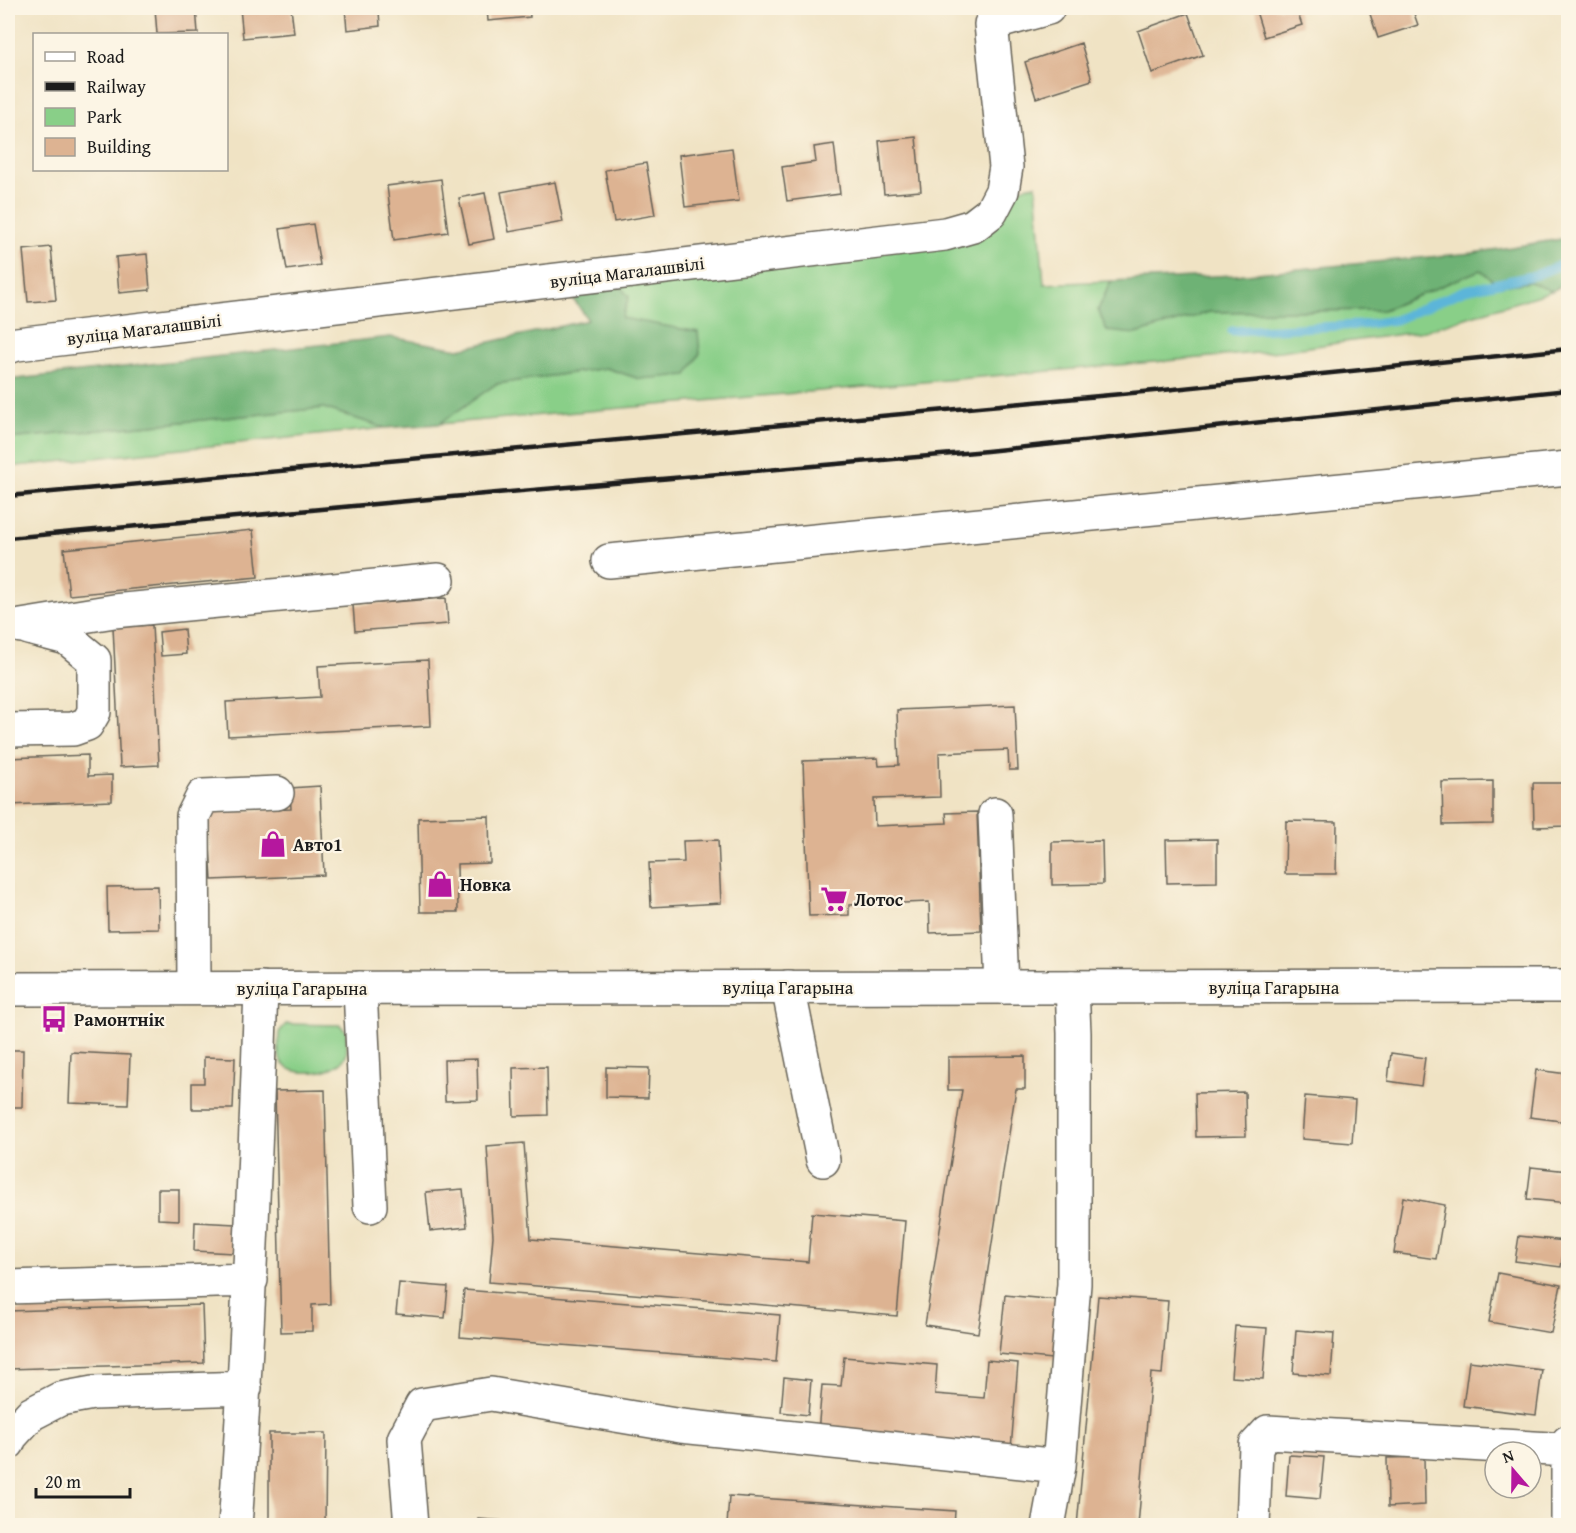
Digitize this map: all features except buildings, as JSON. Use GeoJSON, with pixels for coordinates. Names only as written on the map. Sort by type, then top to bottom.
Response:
{"type":"FeatureCollection","features":[{"type":"Feature","properties":{"kind":"main road","name":"вуліца Магалашвілі"},"geometry":{"type":"LineString","coordinates":[[8,347],[17,344],[945,234],[973,226],[991,212],[1002,191],[1006,167],[984,16],[1048,8]]}},
{"type":"Feature","properties":{"kind":"main road"},"geometry":{"type":"LineString","coordinates":[[609,561],[1569,468]]}},
{"type":"Feature","properties":{"kind":"main road"},"geometry":{"type":"LineString","coordinates":[[14,628],[114,611],[438,580]]}},
{"type":"Feature","properties":{"kind":"main road"},"geometry":{"type":"LineString","coordinates":[[8,730],[73,729],[87,724],[94,712],[94,660],[67,638],[14,628]]}},
{"type":"Feature","properties":{"kind":"main road"},"geometry":{"type":"LineString","coordinates":[[194,988],[192,816],[202,796],[277,792]]}},
{"type":"Feature","properties":{"kind":"main road"},"geometry":{"type":"LineString","coordinates":[[995,814],[1002,987]]}},
{"type":"Feature","properties":{"kind":"main road","name":"вуліца Гагарына"},"geometry":{"type":"LineString","coordinates":[[8,989],[1569,986]]}},
{"type":"Feature","properties":{"kind":"main road"},"geometry":{"type":"LineString","coordinates":[[788,987],[823,1160]]}},
{"type":"Feature","properties":{"kind":"main road"},"geometry":{"type":"LineString","coordinates":[[1048,1526],[1059,1466],[1074,1284],[1072,987]]}},
{"type":"Feature","properties":{"kind":"main road"},"geometry":{"type":"LineString","coordinates":[[235,1526],[245,1388],[261,988]]}},
{"type":"Feature","properties":{"kind":"main road"},"geometry":{"type":"LineString","coordinates":[[360,988],[370,1206]]}},
{"type":"Feature","properties":{"kind":"main road"},"geometry":{"type":"LineString","coordinates":[[8,1287],[250,1280]]}},
{"type":"Feature","properties":{"kind":"main road"},"geometry":{"type":"LineString","coordinates":[[8,1443],[9,1437],[31,1414],[60,1399],[93,1393],[245,1388]]}},
{"type":"Feature","properties":{"kind":"main road"},"geometry":{"type":"LineString","coordinates":[[411,1526],[405,1438],[422,1405],[491,1394],[681,1426],[1059,1466]]}},
{"type":"Feature","properties":{"kind":"main road"},"geometry":{"type":"LineString","coordinates":[[1253,1526],[1256,1445],[1268,1432],[1568,1446],[1568,1526]]}},
{"type":"Feature","properties":{"kind":"green space"},"geometry":{"type":"Polygon","coordinates":[[[1036,185],[1044,284],[1111,281],[1098,310],[1136,334],[1209,312],[1383,310],[1480,270],[1500,286],[1530,282],[1552,291],[1424,331],[1280,351],[439,424],[496,384],[606,368],[640,379],[621,318],[616,281],[885,249],[1015,189],[1036,185]]]}},
{"type":"Feature","properties":{"kind":"green space"},"geometry":{"type":"Polygon","coordinates":[[[1568,238],[1568,283],[1552,291],[1530,282],[1500,286],[1480,270],[1383,310],[1209,312],[1136,334],[1107,331],[1098,310],[1111,281],[1235,275],[1473,253],[1568,238]]]}},
{"type":"Feature","properties":{"kind":"green space"},"geometry":{"type":"Polygon","coordinates":[[[616,281],[629,297],[622,318],[698,332],[700,353],[687,375],[640,379],[606,368],[496,384],[439,424],[385,428],[324,408],[8,439],[8,380],[390,337],[459,349],[588,320],[574,300],[582,283],[616,281]]]}},
{"type":"Feature","properties":{"kind":"green space"},"geometry":{"type":"Polygon","coordinates":[[[324,408],[385,428],[8,467],[8,439],[324,408]]]}},
{"type":"Feature","properties":{"kind":"green space"},"geometry":{"type":"Polygon","coordinates":[[[286,1024],[340,1025],[346,1031],[346,1055],[342,1061],[326,1070],[306,1072],[289,1068],[281,1061],[278,1049],[279,1032],[286,1024]]]}},
{"type":"Feature","properties":{"kind":"waterway"},"geometry":{"type":"LineString","coordinates":[[1232,331],[1361,325],[1395,320],[1465,290],[1536,275],[1568,262]]}},
{"type":"Feature","properties":{"kind":"railway"},"geometry":{"type":"LineString","coordinates":[[8,496],[1154,391],[1568,349]]}},
{"type":"Feature","properties":{"kind":"railway"},"geometry":{"type":"LineString","coordinates":[[8,538],[987,451],[1568,390]]}},
{"type":"Feature","properties":{"kind":"place","name":"Авто1"},"geometry":{"type":"Point","coordinates":[273,844]}},
{"type":"Feature","properties":{"kind":"place","name":"Новка"},"geometry":{"type":"Point","coordinates":[440,884]}},
{"type":"Feature","properties":{"kind":"place","name":"Лотос"},"geometry":{"type":"Point","coordinates":[834,899]}},
{"type":"Feature","properties":{"kind":"place","name":"Рамонтнік"},"geometry":{"type":"Point","coordinates":[54,1019]}}]}
